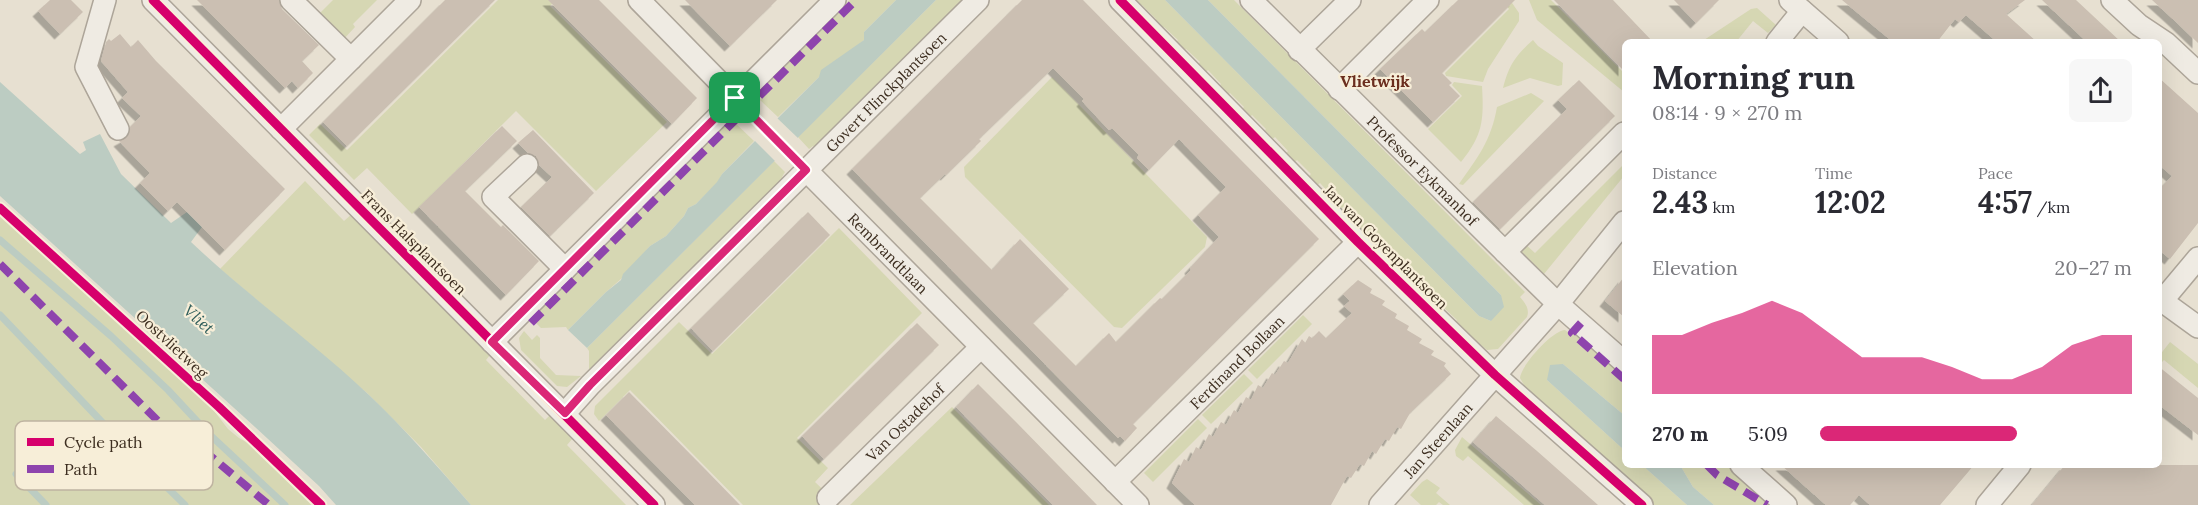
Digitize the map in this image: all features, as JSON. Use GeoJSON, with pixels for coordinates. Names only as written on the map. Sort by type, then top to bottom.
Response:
{"type":"FeatureCollection","features":[{"type":"Feature","properties":{"kind":"street"},"geometry":{"type":"LineString","coordinates":[[105,0],[86,67],[118,129]]}},
{"type":"Feature","properties":{"kind":"street","name":"Frans Halsplantsoen"},"geometry":{"type":"LineString","coordinates":[[153,0],[654,505]]}},
{"type":"Feature","properties":{"kind":"street"},"geometry":{"type":"LineString","coordinates":[[291,0],[351,59]]}},
{"type":"Feature","properties":{"kind":"street"},"geometry":{"type":"LineString","coordinates":[[281,129],[410,0]]}},
{"type":"Feature","properties":{"kind":"street"},"geometry":{"type":"LineString","coordinates":[[492,342],[835,0]]}},
{"type":"Feature","properties":{"kind":"street","name":"Govert Flinckplantsoen"},"geometry":{"type":"LineString","coordinates":[[565,413],[590,385],[978,0]]}},
{"type":"Feature","properties":{"kind":"street","name":"Jan van Goyenplantsoen"},"geometry":{"type":"LineString","coordinates":[[1120,0],[1358,242],[1495,375],[1642,505]]}},
{"type":"Feature","properties":{"kind":"street","name":"Professor Eykmanhof"},"geometry":{"type":"LineString","coordinates":[[1251,0],[1504,252],[1558,304],[1622,360]]}},
{"type":"Feature","properties":{"kind":"street"},"geometry":{"type":"LineString","coordinates":[[1299,50],[1350,0]]}},
{"type":"Feature","properties":{"kind":"street"},"geometry":{"type":"LineString","coordinates":[[1340,89],[1428,0]]}},
{"type":"Feature","properties":{"kind":"street"},"geometry":{"type":"LineString","coordinates":[[2112,0],[2139,25],[2160,39]]}},
{"type":"Feature","properties":{"kind":"street"},"geometry":{"type":"LineString","coordinates":[[649,4],[735,98]]}},
{"type":"Feature","properties":{"kind":"street"},"geometry":{"type":"LineString","coordinates":[[1779,39],[1796,6],[1834,39]]}},
{"type":"Feature","properties":{"kind":"street"},"geometry":{"type":"LineString","coordinates":[[2162,40],[2198,73]]}},
{"type":"Feature","properties":{"kind":"street"},"geometry":{"type":"LineString","coordinates":[[1504,252],[1622,135]]}},
{"type":"Feature","properties":{"kind":"street"},"geometry":{"type":"LineString","coordinates":[[527,165],[493,197],[565,268]]}},
{"type":"Feature","properties":{"kind":"street","name":"Rembrandtlaan"},"geometry":{"type":"LineString","coordinates":[[806,170],[1138,505]]}},
{"type":"Feature","properties":{"kind":"street","name":"Jan Steenlaan"},"geometry":{"type":"LineString","coordinates":[[1380,505],[1558,304],[1622,224]]}},
{"type":"Feature","properties":{"kind":"street","name":"Ferdinand Bollaan"},"geometry":{"type":"LineString","coordinates":[[1115,482],[1358,242]]}},
{"type":"Feature","properties":{"kind":"street"},"geometry":{"type":"LineString","coordinates":[[2162,298],[2198,258]]}},
{"type":"Feature","properties":{"kind":"street"},"geometry":{"type":"LineString","coordinates":[[2162,301],[2198,327]]}},
{"type":"Feature","properties":{"kind":"street","name":"Van Ostadehof"},"geometry":{"type":"LineString","coordinates":[[828,498],[981,347]]}},
{"type":"Feature","properties":{"kind":"street"},"geometry":{"type":"LineString","coordinates":[[1744,468],[1786,505]]}},
{"type":"Feature","properties":{"kind":"street"},"geometry":{"type":"LineString","coordinates":[[1987,505],[2018,468]]}},
{"type":"Feature","properties":{"kind":"green space"},"geometry":{"type":"Polygon","coordinates":[[[333,0],[377,0],[353,24],[355,27],[341,42],[316,17],[333,0]]]}},
{"type":"Feature","properties":{"kind":"green space"},"geometry":{"type":"Polygon","coordinates":[[[498,0],[556,0],[550,6],[667,122],[596,191],[516,111],[412,214],[367,168],[354,180],[309,135],[320,124],[347,150],[498,0]]]}},
{"type":"Feature","properties":{"kind":"green space"},"geometry":{"type":"Polygon","coordinates":[[[850,0],[896,0],[864,32],[864,40],[819,77],[778,117],[760,100],[764,95],[759,90],[850,0]]]}},
{"type":"Feature","properties":{"kind":"green space"},"geometry":{"type":"Polygon","coordinates":[[[936,0],[971,0],[819,151],[813,146],[809,149],[798,137],[936,0]]]}},
{"type":"Feature","properties":{"kind":"green space"},"geometry":{"type":"Polygon","coordinates":[[[1131,0],[1165,0],[1479,316],[1491,321],[1501,295],[1208,0],[1234,0],[1525,292],[1520,297],[1527,309],[1527,317],[1498,349],[1487,350],[1481,345],[1476,350],[1452,325],[1457,320],[1443,307],[1438,311],[1427,300],[1432,295],[1418,282],[1413,286],[1402,275],[1407,270],[1393,256],[1388,261],[1376,250],[1381,244],[1367,231],[1362,236],[1353,225],[1357,220],[1343,207],[1338,211],[1329,202],[1333,197],[1320,183],[1314,188],[1306,179],[1311,174],[1297,160],[1292,165],[1284,156],[1288,151],[1275,137],[1269,142],[1262,134],[1266,129],[1252,115],[1247,120],[1239,112],[1244,107],[1230,93],[1225,98],[1217,89],[1221,84],[1208,70],[1203,75],[1195,67],[1200,62],[1186,49],[1181,53],[1173,45],[1178,40],[1164,27],[1159,31],[1152,24],[1156,19],[1142,5],[1137,9],[1131,0]]]}},
{"type":"Feature","properties":{"kind":"green space"},"geometry":{"type":"Polygon","coordinates":[[[1501,0],[1510,0],[1519,13],[1519,21],[1488,69],[1483,82],[1446,76],[1445,73],[1509,9],[1501,0]]]}},
{"type":"Feature","properties":{"kind":"green space"},"geometry":{"type":"Polygon","coordinates":[[[1529,0],[1551,0],[1622,71],[1622,90],[1537,20],[1529,0]]]}},
{"type":"Feature","properties":{"kind":"green space"},"geometry":{"type":"Polygon","coordinates":[[[1757,8],[1776,25],[1768,33],[1753,21],[1738,39],[1706,39],[1751,9],[1757,8]]]}},
{"type":"Feature","properties":{"kind":"green space"},"geometry":{"type":"Polygon","coordinates":[[[1533,40],[1563,63],[1562,85],[1558,86],[1530,78],[1503,88],[1514,61],[1533,40]]]}},
{"type":"Feature","properties":{"kind":"green space"},"geometry":{"type":"Polygon","coordinates":[[[1052,77],[1207,237],[1205,247],[1122,328],[1114,327],[965,177],[964,167],[1052,77]]]}},
{"type":"Feature","properties":{"kind":"green space"},"geometry":{"type":"Polygon","coordinates":[[[1454,82],[1482,86],[1483,108],[1478,135],[1461,162],[1428,129],[1462,96],[1452,85],[1454,82]]]}},
{"type":"Feature","properties":{"kind":"green space"},"geometry":{"type":"Polygon","coordinates":[[[1531,93],[1544,101],[1463,185],[1459,184],[1478,157],[1487,139],[1497,107],[1531,93]]]}},
{"type":"Feature","properties":{"kind":"green space"},"geometry":{"type":"Polygon","coordinates":[[[731,119],[754,141],[722,174],[718,182],[696,204],[688,208],[666,236],[650,246],[621,279],[568,330],[566,327],[541,328],[530,317],[731,119]]]}},
{"type":"Feature","properties":{"kind":"green space"},"geometry":{"type":"Polygon","coordinates":[[[774,161],[785,172],[782,177],[787,182],[589,376],[587,348],[774,161]]]}},
{"type":"Feature","properties":{"kind":"green space"},"geometry":{"type":"Polygon","coordinates":[[[1622,166],[1622,178],[1544,274],[1519,249],[1523,242],[1535,253],[1622,166]]]}},
{"type":"Feature","properties":{"kind":"green space"},"geometry":{"type":"Polygon","coordinates":[[[305,181],[344,221],[353,213],[490,355],[486,360],[545,420],[550,415],[573,438],[567,445],[626,505],[471,505],[421,447],[367,393],[220,269],[305,181]]]}},
{"type":"Feature","properties":{"kind":"green space"},"geometry":{"type":"Polygon","coordinates":[[[0,215],[208,403],[228,429],[257,448],[314,505],[0,505],[0,215]]]}},
{"type":"Feature","properties":{"kind":"green space"},"geometry":{"type":"Polygon","coordinates":[[[839,228],[922,313],[797,438],[828,468],[815,482],[839,505],[743,505],[630,390],[599,421],[594,414],[595,406],[679,322],[712,354],[839,228]]]}},
{"type":"Feature","properties":{"kind":"green space"},"geometry":{"type":"Polygon","coordinates":[[[1303,315],[1312,324],[1257,379],[1248,370],[1303,315]]]}},
{"type":"Feature","properties":{"kind":"green space"},"geometry":{"type":"Polygon","coordinates":[[[1574,328],[1622,370],[1622,413],[1563,364],[1547,380],[1622,448],[1622,468],[1645,468],[1687,505],[1652,505],[1520,389],[1524,385],[1520,378],[1522,372],[1538,349],[1560,332],[1565,330],[1569,333],[1574,328]]]}},
{"type":"Feature","properties":{"kind":"green space"},"geometry":{"type":"Polygon","coordinates":[[[524,331],[532,340],[537,335],[540,338],[540,358],[556,375],[581,376],[567,387],[557,386],[521,350],[519,338],[524,331]]]}},
{"type":"Feature","properties":{"kind":"green space"},"geometry":{"type":"Polygon","coordinates":[[[2170,342],[2198,364],[2198,388],[2164,360],[2162,362],[2162,352],[2170,342]]]}},
{"type":"Feature","properties":{"kind":"green space"},"geometry":{"type":"Polygon","coordinates":[[[1244,374],[1253,383],[1211,424],[1202,415],[1244,374]]]}},
{"type":"Feature","properties":{"kind":"green space"},"geometry":{"type":"Polygon","coordinates":[[[952,407],[1049,505],[850,505],[952,407]]]}},
{"type":"Feature","properties":{"kind":"green space"},"geometry":{"type":"Polygon","coordinates":[[[1198,419],[1207,428],[1153,482],[1144,473],[1198,419]]]}},
{"type":"Feature","properties":{"kind":"green space"},"geometry":{"type":"Polygon","coordinates":[[[1462,437],[1541,505],[1524,505],[1468,456],[1463,461],[1456,456],[1455,450],[1462,437]]]}},
{"type":"Feature","properties":{"kind":"green space"},"geometry":{"type":"Polygon","coordinates":[[[1682,468],[1733,468],[1775,505],[1714,505],[1693,487],[1682,468]]]}},
{"type":"Feature","properties":{"kind":"green space"},"geometry":{"type":"Polygon","coordinates":[[[1427,479],[1440,488],[1436,493],[1450,505],[1443,505],[1439,502],[1436,505],[1421,505],[1410,495],[1427,479]]]}},
{"type":"Feature","properties":{"kind":"water"},"geometry":{"type":"Polygon","coordinates":[[[896,0],[936,0],[587,348],[568,330],[621,280],[623,274],[650,246],[666,236],[688,208],[696,204],[722,174],[819,77],[821,70],[864,40],[864,32],[896,0]]]}},
{"type":"Feature","properties":{"kind":"water"},"geometry":{"type":"Polygon","coordinates":[[[1165,0],[1208,0],[1501,295],[1504,307],[1491,321],[1479,316],[1165,0]]]}},
{"type":"Feature","properties":{"kind":"water","name":"Vliet"},"geometry":{"type":"Polygon","coordinates":[[[0,82],[80,154],[86,150],[83,142],[100,134],[121,174],[171,223],[187,212],[202,227],[191,242],[368,394],[434,462],[471,505],[336,505],[319,486],[255,427],[0,196],[0,82]]]}},
{"type":"Feature","properties":{"kind":"water"},"geometry":{"type":"Polygon","coordinates":[[[1563,364],[1622,413],[1622,448],[1547,380],[1550,365],[1563,364]]]}},
{"type":"Feature","properties":{"kind":"water"},"geometry":{"type":"Polygon","coordinates":[[[1645,468],[1682,468],[1693,487],[1714,505],[1687,505],[1645,468]]]}},
{"type":"Feature","properties":{"kind":"pier"},"geometry":{"type":"Polygon","coordinates":[[[775,116],[800,140],[777,163],[753,139],[775,116]]]}},
{"type":"Feature","properties":{"kind":"building"},"geometry":{"type":"Polygon","coordinates":[[[50,0],[71,0],[83,12],[60,34],[38,11],[50,0]]]}},
{"type":"Feature","properties":{"kind":"building"},"geometry":{"type":"Polygon","coordinates":[[[197,0],[279,0],[282,9],[319,45],[302,61],[313,73],[298,88],[292,81],[285,88],[197,0]]]}},
{"type":"Feature","properties":{"kind":"building"},"geometry":{"type":"Polygon","coordinates":[[[445,0],[495,0],[347,146],[323,122],[445,0]]]}},
{"type":"Feature","properties":{"kind":"building"},"geometry":{"type":"Polygon","coordinates":[[[548,0],[599,0],[697,98],[672,124],[548,0]]]}},
{"type":"Feature","properties":{"kind":"building"},"geometry":{"type":"Polygon","coordinates":[[[685,0],[777,0],[730,46],[685,0]]]}},
{"type":"Feature","properties":{"kind":"building"},"geometry":{"type":"Polygon","coordinates":[[[1022,0],[1083,0],[1319,239],[1133,424],[1137,428],[1125,441],[1120,436],[1118,438],[852,169],[1022,0]],[[1053,68],[979,139],[981,141],[920,198],[992,270],[1020,239],[1069,289],[1033,323],[1076,366],[1109,333],[1116,342],[1191,270],[1190,268],[1219,237],[1198,215],[1226,187],[1179,139],[1149,170],[1137,158],[1139,155],[1112,128],[1109,130],[1082,101],[1084,99],[1053,68]]]}},
{"type":"Feature","properties":{"kind":"building"},"geometry":{"type":"Polygon","coordinates":[[[1458,0],[1515,0],[1442,73],[1452,83],[1449,85],[1460,96],[1433,122],[1380,69],[1422,29],[1425,32],[1458,0]]]}},
{"type":"Feature","properties":{"kind":"building"},"geometry":{"type":"Polygon","coordinates":[[[1554,0],[1613,0],[1650,39],[1622,39],[1622,69],[1554,0]]]}},
{"type":"Feature","properties":{"kind":"building"},"geometry":{"type":"Polygon","coordinates":[[[1674,0],[1719,0],[1696,23],[1674,0]]]}},
{"type":"Feature","properties":{"kind":"building"},"geometry":{"type":"Polygon","coordinates":[[[1842,0],[2025,0],[2006,14],[2034,39],[1994,39],[1966,15],[1959,22],[1955,19],[1939,39],[1889,39],[1842,0]]]}},
{"type":"Feature","properties":{"kind":"building"},"geometry":{"type":"Polygon","coordinates":[[[2042,0],[2076,0],[2118,39],[2084,39],[2042,0]]]}},
{"type":"Feature","properties":{"kind":"building"},"geometry":{"type":"Polygon","coordinates":[[[2152,0],[2198,0],[2198,43],[2174,20],[2152,0]]]}},
{"type":"Feature","properties":{"kind":"building"},"geometry":{"type":"Polygon","coordinates":[[[120,34],[131,47],[138,40],[156,61],[285,189],[225,250],[177,202],[168,211],[140,183],[150,173],[119,141],[128,136],[130,127],[141,116],[122,98],[128,92],[101,61],[106,42],[120,34]]]}},
{"type":"Feature","properties":{"kind":"building"},"geometry":{"type":"Polygon","coordinates":[[[1579,80],[1615,116],[1500,229],[1473,202],[1567,109],[1558,100],[1579,80]]]}},
{"type":"Feature","properties":{"kind":"building"},"geometry":{"type":"Polygon","coordinates":[[[2162,81],[2198,113],[2198,223],[2170,259],[2162,252],[2162,186],[2172,176],[2162,167],[2162,81]]]}},
{"type":"Feature","properties":{"kind":"building"},"geometry":{"type":"Polygon","coordinates":[[[502,126],[517,141],[465,191],[539,261],[506,295],[419,207],[502,126]]]}},
{"type":"Feature","properties":{"kind":"building"},"geometry":{"type":"Polygon","coordinates":[[[533,130],[594,193],[550,236],[521,207],[552,177],[539,165],[536,156],[528,153],[518,143],[533,130]]]}},
{"type":"Feature","properties":{"kind":"building"},"geometry":{"type":"Polygon","coordinates":[[[808,212],[830,235],[713,351],[691,328],[808,212]]]}},
{"type":"Feature","properties":{"kind":"building"},"geometry":{"type":"Polygon","coordinates":[[[1358,280],[1372,289],[1370,293],[1385,301],[1382,305],[1397,314],[1395,318],[1409,326],[1407,330],[1422,339],[1419,343],[1434,351],[1431,355],[1446,363],[1444,366],[1451,374],[1410,413],[1401,429],[1397,427],[1389,441],[1385,439],[1376,454],[1372,451],[1364,466],[1360,464],[1351,478],[1347,476],[1331,505],[1195,505],[1172,483],[1184,459],[1189,462],[1196,447],[1201,450],[1209,434],[1213,437],[1221,422],[1226,425],[1234,410],[1238,413],[1246,397],[1251,400],[1258,385],[1263,388],[1272,373],[1275,375],[1284,361],[1288,363],[1302,339],[1305,343],[1309,336],[1312,338],[1319,331],[1326,338],[1352,313],[1344,306],[1350,301],[1343,294],[1358,280]]]}},
{"type":"Feature","properties":{"kind":"building"},"geometry":{"type":"Polygon","coordinates":[[[1622,280],[1622,315],[1605,301],[1622,280]]]}},
{"type":"Feature","properties":{"kind":"building"},"geometry":{"type":"Polygon","coordinates":[[[917,323],[939,345],[824,459],[802,436],[917,323]]]}},
{"type":"Feature","properties":{"kind":"building"},"geometry":{"type":"Polygon","coordinates":[[[2162,369],[2198,398],[2198,435],[2162,407],[2162,369]]]}},
{"type":"Feature","properties":{"kind":"building"},"geometry":{"type":"Polygon","coordinates":[[[978,384],[1097,505],[1053,505],[956,407],[978,384]]]}},
{"type":"Feature","properties":{"kind":"building"},"geometry":{"type":"Polygon","coordinates":[[[629,392],[740,505],[695,505],[606,415],[629,392]]]}},
{"type":"Feature","properties":{"kind":"building"},"geometry":{"type":"Polygon","coordinates":[[[1496,416],[1598,505],[1545,505],[1473,442],[1496,416]]]}},
{"type":"Feature","properties":{"kind":"building"},"geometry":{"type":"Polygon","coordinates":[[[2162,465],[2198,465],[2198,505],[2032,505],[2063,468],[2162,468],[2162,465]]]}},
{"type":"Feature","properties":{"kind":"building"},"geometry":{"type":"Polygon","coordinates":[[[1784,468],[1971,468],[1940,505],[1870,505],[1859,495],[1850,505],[1826,505],[1784,468]]]}},
{"type":"Feature","properties":{"kind":"waterway"},"geometry":{"type":"LineString","coordinates":[[0,240],[111,336],[197,421]]}},
{"type":"Feature","properties":{"kind":"waterway"},"geometry":{"type":"LineString","coordinates":[[0,315],[101,421]]}},
{"type":"Feature","properties":{"kind":"waterway"},"geometry":{"type":"LineString","coordinates":[[213,438],[285,505]]}},
{"type":"Feature","properties":{"kind":"waterway"},"geometry":{"type":"LineString","coordinates":[[31,490],[46,505]]}},
{"type":"Feature","properties":{"kind":"waterway"},"geometry":{"type":"LineString","coordinates":[[170,490],[185,505]]}},
{"type":"Feature","properties":{"kind":"marked path"},"geometry":{"type":"LineString","coordinates":[[531,323],[856,0]]}},
{"type":"Feature","properties":{"kind":"marked path"},"geometry":{"type":"LineString","coordinates":[[0,264],[158,421]]}},
{"type":"Feature","properties":{"kind":"marked path"},"geometry":{"type":"LineString","coordinates":[[1581,323],[1572,333],[1622,377]]}},
{"type":"Feature","properties":{"kind":"marked path"},"geometry":{"type":"LineString","coordinates":[[213,458],[269,505]]}},
{"type":"Feature","properties":{"kind":"marked path"},"geometry":{"type":"LineString","coordinates":[[1710,468],[1717,475],[1767,505]]}},
{"type":"Feature","properties":{"kind":"cycle path"},"geometry":{"type":"LineString","coordinates":[[153,0],[654,505]]}},
{"type":"Feature","properties":{"kind":"cycle path"},"geometry":{"type":"LineString","coordinates":[[1120,0],[1358,242],[1495,375],[1642,505]]}},
{"type":"Feature","properties":{"kind":"cycle path"},"geometry":{"type":"LineString","coordinates":[[735,98],[806,170]]}},
{"type":"Feature","properties":{"kind":"cycle path","name":"Oostvlietweg"},"geometry":{"type":"LineString","coordinates":[[0,208],[219,407],[321,505]]}},
{"type":"Feature","properties":{"kind":"district","name":"Vlietwijk"},"geometry":{"type":"Point","coordinates":[1375,81]}},
{"type":"Feature","properties":{"kind":"route"},"geometry":{"type":"LineString","coordinates":[[735,98],[806,170],[590,385],[565,413],[492,342],[735,98]]}}]}
